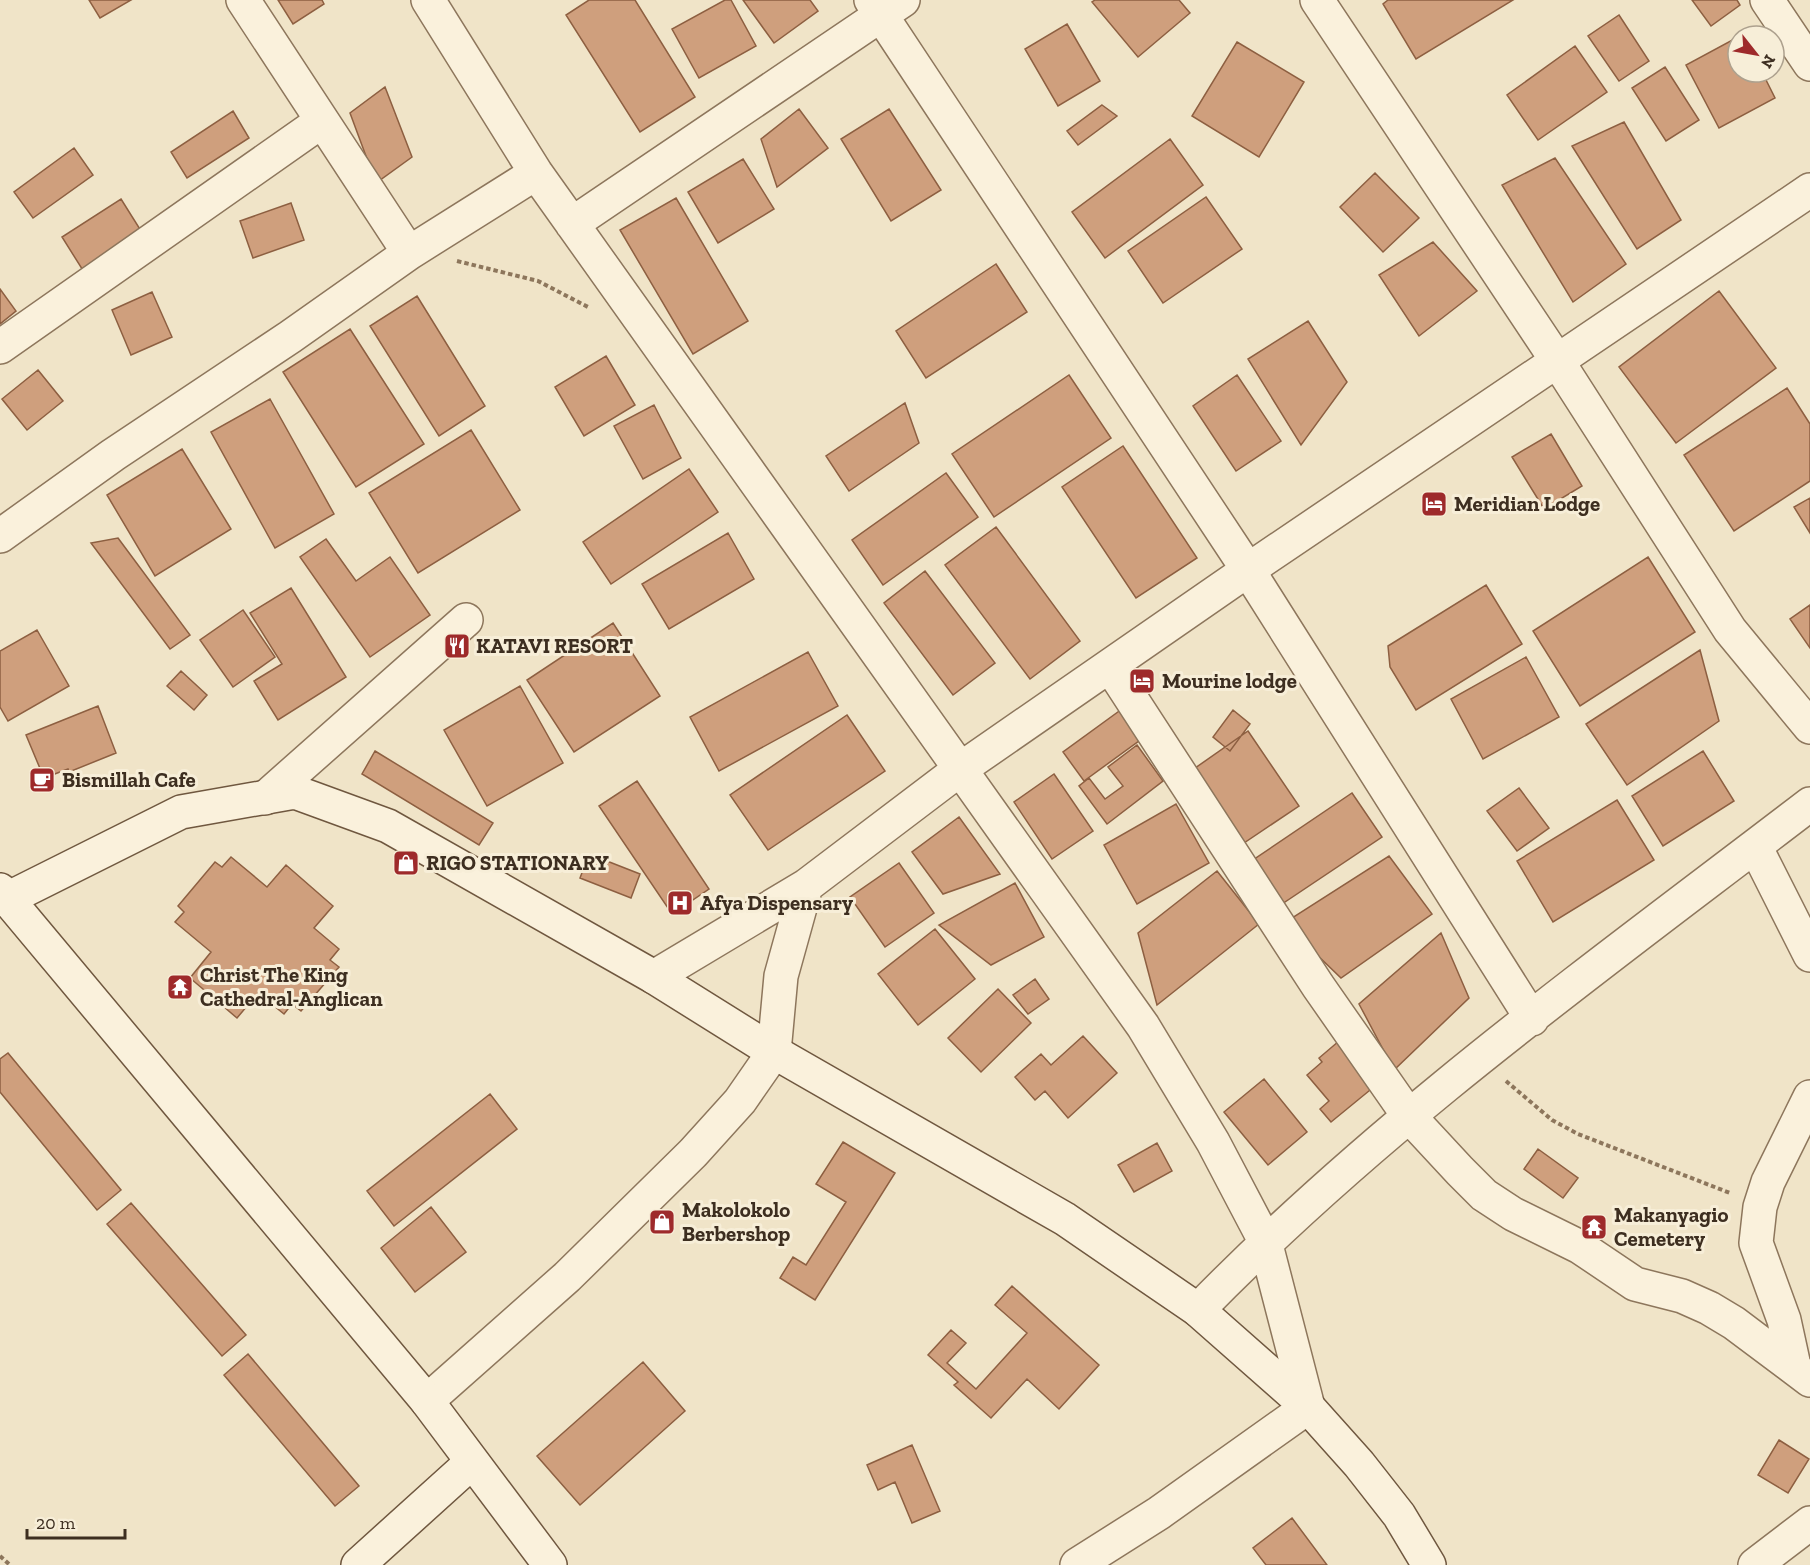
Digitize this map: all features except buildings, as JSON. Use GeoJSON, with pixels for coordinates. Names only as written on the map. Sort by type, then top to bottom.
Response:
{"type":"FeatureCollection","features":[{"type":"Feature","properties":{"kind":"street"},"geometry":{"type":"LineString","coordinates":[[243,0],[410,253]]}},
{"type":"Feature","properties":{"kind":"street"},"geometry":{"type":"LineString","coordinates":[[428,0],[536,173],[1143,1026],[1213,1142],[1265,1241],[1308,1407]]}},
{"type":"Feature","properties":{"kind":"street"},"geometry":{"type":"LineString","coordinates":[[1317,0],[1558,362],[1730,630],[1810,727]]}},
{"type":"Feature","properties":{"kind":"street"},"geometry":{"type":"LineString","coordinates":[[1767,0],[1810,64]]}},
{"type":"Feature","properties":{"kind":"street"},"geometry":{"type":"LineString","coordinates":[[572,224],[885,5],[1248,570],[1532,1019]]}},
{"type":"Feature","properties":{"kind":"street"},"geometry":{"type":"LineString","coordinates":[[0,347],[322,121]]}},
{"type":"Feature","properties":{"kind":"street"},"geometry":{"type":"LineString","coordinates":[[0,536],[113,455],[290,337],[410,253],[536,173]]}},
{"type":"Feature","properties":{"kind":"street"},"geometry":{"type":"LineString","coordinates":[[654,977],[806,886],[959,770],[1248,570],[1810,190]]}},
{"type":"Feature","properties":{"kind":"street"},"geometry":{"type":"LineString","coordinates":[[265,798],[466,620]]}},
{"type":"Feature","properties":{"kind":"street"},"geometry":{"type":"LineString","coordinates":[[1110,666],[1318,986],[1408,1115],[1460,1172],[1496,1204],[1580,1247],[1635,1284],[1682,1296],[1709,1308],[1734,1323],[1802,1373]]}},
{"type":"Feature","properties":{"kind":"street"},"geometry":{"type":"LineString","coordinates":[[550,1565],[427,1401],[4,894],[181,812],[295,792],[388,826],[654,977],[774,1052],[1065,1219],[1198,1310],[1308,1407],[1359,1464],[1399,1515],[1429,1565]]}},
{"type":"Feature","properties":{"kind":"street"},"geometry":{"type":"LineString","coordinates":[[1198,1310],[1265,1241],[1408,1115],[1810,804]]}},
{"type":"Feature","properties":{"kind":"street"},"geometry":{"type":"LineString","coordinates":[[1755,846],[1810,955]]}},
{"type":"Feature","properties":{"kind":"street"},"geometry":{"type":"LineString","coordinates":[[427,1401],[567,1277],[693,1153],[740,1101],[774,1052],[781,976],[806,886]]}},
{"type":"Feature","properties":{"kind":"street"},"geometry":{"type":"LineString","coordinates":[[1802,1373],[1756,1243],[1760,1206],[1768,1182],[1810,1097]]}},
{"type":"Feature","properties":{"kind":"street"},"geometry":{"type":"LineString","coordinates":[[1077,1565],[1159,1513],[1308,1407]]}},
{"type":"Feature","properties":{"kind":"street"},"geometry":{"type":"LineString","coordinates":[[358,1565],[472,1462]]}},
{"type":"Feature","properties":{"kind":"street"},"geometry":{"type":"LineString","coordinates":[[1755,1565],[1810,1523]]}},
{"type":"Feature","properties":{"kind":"path"},"geometry":{"type":"LineString","coordinates":[[410,253],[516,274],[538,281],[593,309]]}},
{"type":"Feature","properties":{"kind":"path"},"geometry":{"type":"LineString","coordinates":[[1480,1059],[1552,1120],[1578,1134],[1689,1175],[1760,1206]]}},
{"type":"Feature","properties":{"kind":"path"},"geometry":{"type":"LineString","coordinates":[[0,1556],[10,1565]]}},
{"type":"Feature","properties":{"kind":"place","name":"Meridian Lodge"},"geometry":{"type":"Point","coordinates":[1434,504]}},
{"type":"Feature","properties":{"kind":"place","name":"KATAVI RESORT"},"geometry":{"type":"Point","coordinates":[457,646]}},
{"type":"Feature","properties":{"kind":"place","name":"Mourine lodge"},"geometry":{"type":"Point","coordinates":[1142,681]}},
{"type":"Feature","properties":{"kind":"place","name":"Bismillah Cafe"},"geometry":{"type":"Point","coordinates":[42,780]}},
{"type":"Feature","properties":{"kind":"place","name":"RIGO STATIONARY"},"geometry":{"type":"Point","coordinates":[406,863]}},
{"type":"Feature","properties":{"kind":"place","name":"Afya Dispensary"},"geometry":{"type":"Point","coordinates":[680,903]}},
{"type":"Feature","properties":{"kind":"place","name":"Christ The King Cathedral-Anglican"},"geometry":{"type":"Point","coordinates":[180,987]}},
{"type":"Feature","properties":{"kind":"place","name":"Makolokolo Berbershop"},"geometry":{"type":"Point","coordinates":[662,1222]}},
{"type":"Feature","properties":{"kind":"place","name":"Makanyagio Cemetery"},"geometry":{"type":"Point","coordinates":[1594,1227]}}]}
